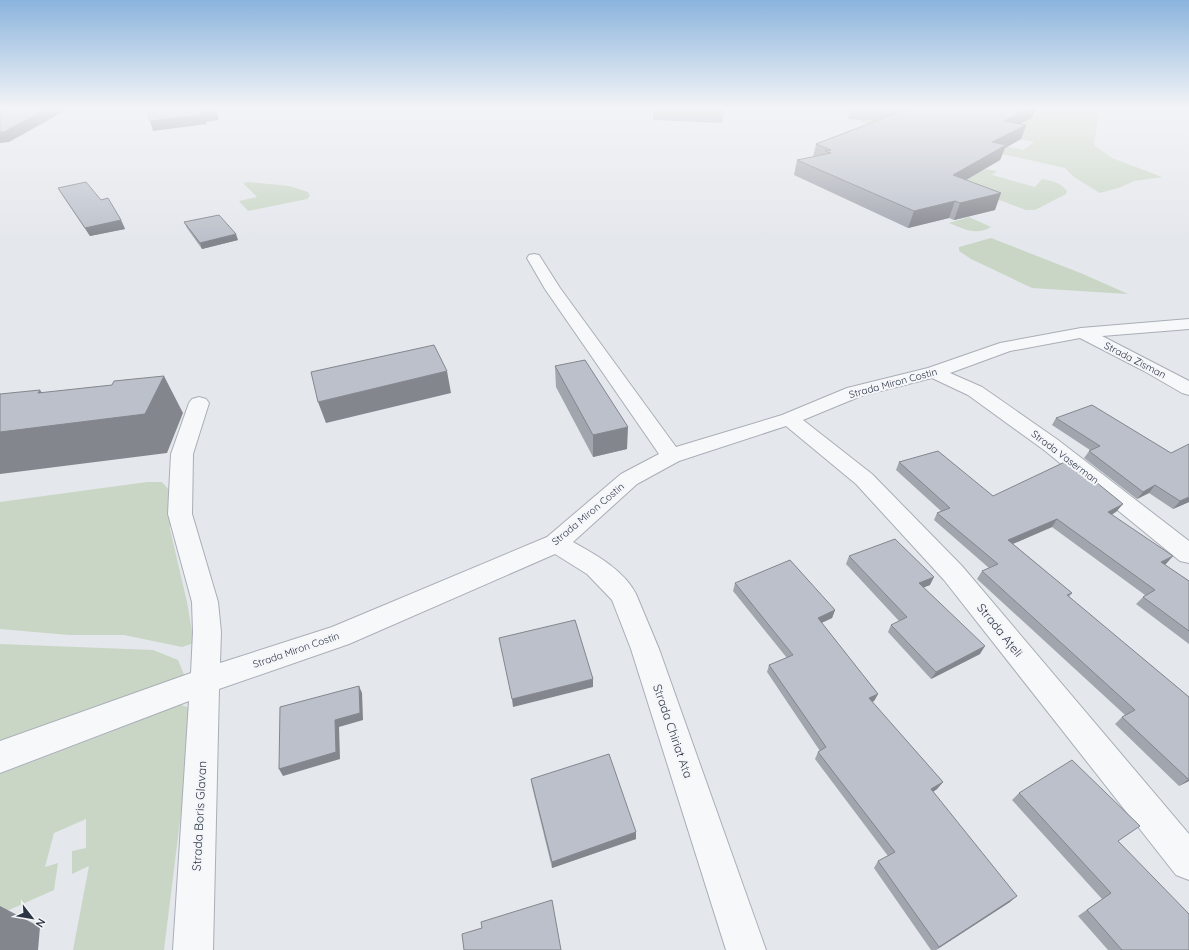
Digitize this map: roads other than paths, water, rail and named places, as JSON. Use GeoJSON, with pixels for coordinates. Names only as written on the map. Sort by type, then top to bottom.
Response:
{"type":"FeatureCollection","features":[{"type":"Feature","properties":{"kind":"street"},"geometry":{"type":"LineString","coordinates":[[534,258],[553,289],[671,456]]}},
{"type":"Feature","properties":{"kind":"street","name":"Strada Miron Costin"},"geometry":{"type":"LineString","coordinates":[[0,757],[205,681],[339,636],[556,543],[629,479],[671,456],[789,419],[854,392],[934,372],[1006,347],[1081,333],[1189,324]]}},
{"type":"Feature","properties":{"kind":"street","name":"Strada Zisman"},"geometry":{"type":"LineString","coordinates":[[1081,333],[1150,367],[1189,389]]}},
{"type":"Feature","properties":{"kind":"street","name":"Strada Vaserman"},"geometry":{"type":"LineString","coordinates":[[934,372],[975,391],[1044,441],[1189,554]]}},
{"type":"Feature","properties":{"kind":"street","name":"Strada Boris Glavan"},"geometry":{"type":"LineString","coordinates":[[193,950],[207,632],[205,602],[180,514],[182,454],[199,403]]}},
{"type":"Feature","properties":{"kind":"street","name":"Strada Ațeli"},"geometry":{"type":"LineString","coordinates":[[789,419],[864,478],[953,573],[1189,862]]}},
{"type":"Feature","properties":{"kind":"street","name":"Strada Chiriat Ata"},"geometry":{"type":"LineString","coordinates":[[556,543],[596,567],[623,594],[645,649],[746,950]]}}]}
